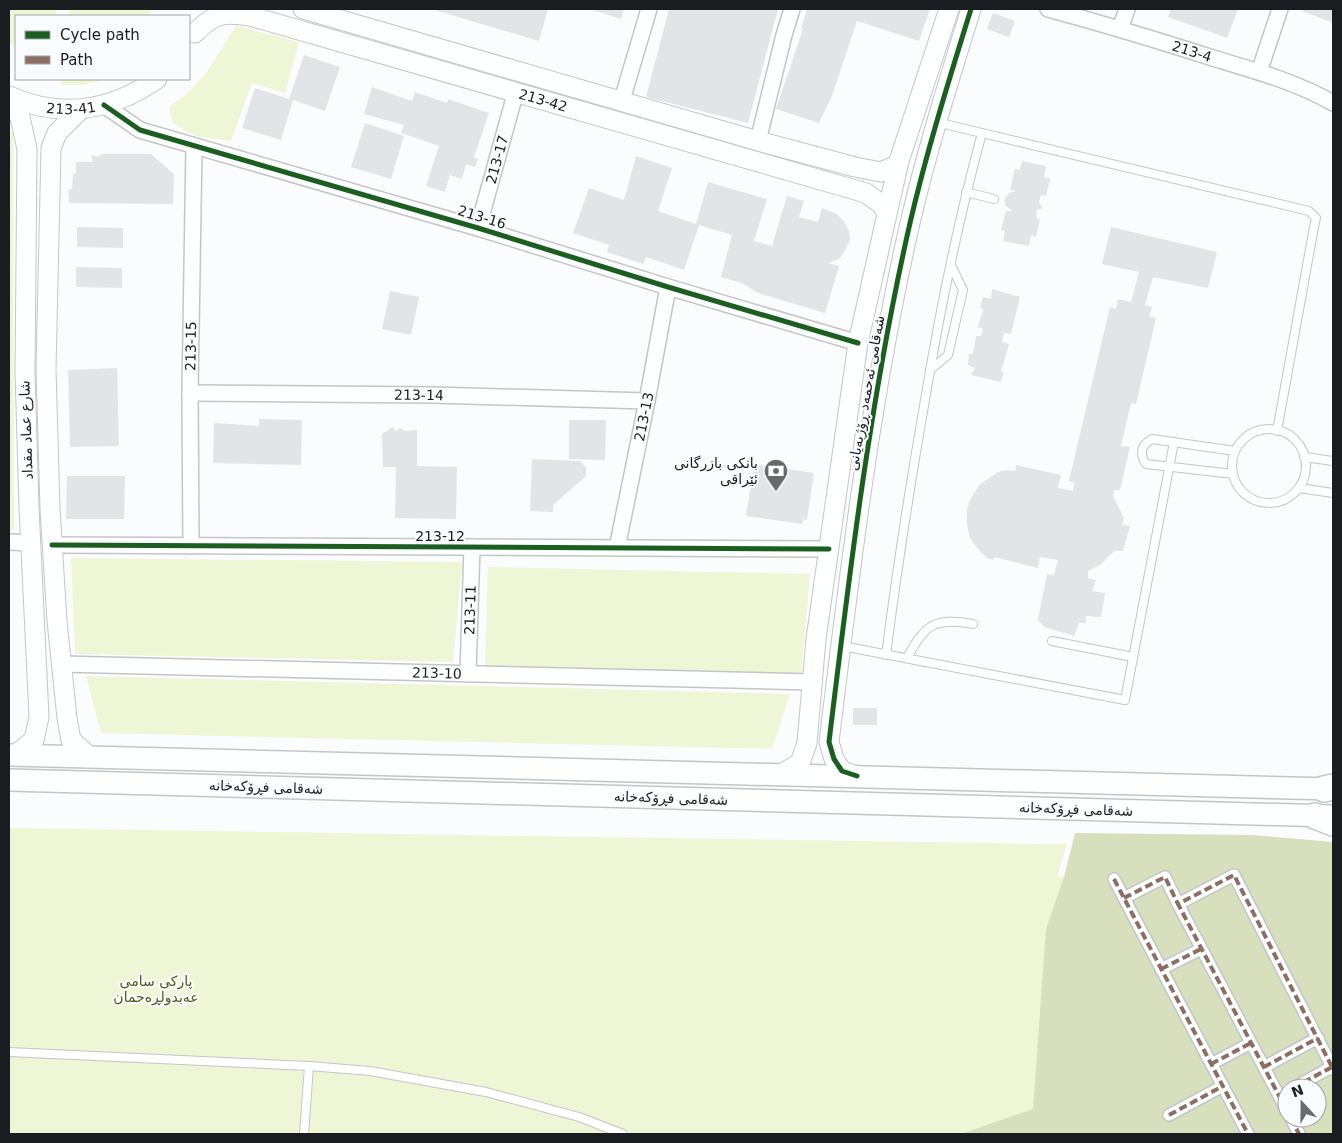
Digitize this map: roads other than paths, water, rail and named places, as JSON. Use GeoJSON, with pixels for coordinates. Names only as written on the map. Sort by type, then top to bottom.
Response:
{"type":"FeatureCollection","features":[{"type":"Feature","properties":{"kind":"main road","name":"شەقامی فڕۆکەخانە"},"geometry":{"type":"LineString","coordinates":[[12,755],[1330,789]]}},
{"type":"Feature","properties":{"kind":"main road","name":"شەقامی فڕۆکەخانە"},"geometry":{"type":"LineString","coordinates":[[9,780],[1327,818]]}},
{"type":"Feature","properties":{"kind":"street"},"geometry":{"type":"LineString","coordinates":[[192,38],[205,9]]}},
{"type":"Feature","properties":{"kind":"street","name":"213-42"},"geometry":{"type":"LineString","coordinates":[[303,9],[758,141],[881,172],[895,166],[899,161]]}},
{"type":"Feature","properties":{"kind":"street"},"geometry":{"type":"LineString","coordinates":[[622,100],[648,9]]}},
{"type":"Feature","properties":{"kind":"street"},"geometry":{"type":"LineString","coordinates":[[758,141],[792,9]]}},
{"type":"Feature","properties":{"kind":"street","name":"شەقامی ئەحمەد ڕۆژبەیانی"},"geometry":{"type":"LineString","coordinates":[[782,774],[800,763],[805,748],[816,639],[858,343],[899,161],[949,9]]}},
{"type":"Feature","properties":{"kind":"street","name":"شەقامی ئەحمەد ڕۆژبەیانی"},"geometry":{"type":"LineString","coordinates":[[830,749],[829,742],[868,440],[889,324],[910,224],[936,122],[971,9]]}},
{"type":"Feature","properties":{"kind":"street","name":"213-4"},"geometry":{"type":"LineString","coordinates":[[1048,9],[1284,79],[1333,102]]}},
{"type":"Feature","properties":{"kind":"street"},"geometry":{"type":"LineString","coordinates":[[1120,29],[1127,9]]}},
{"type":"Feature","properties":{"kind":"street"},"geometry":{"type":"LineString","coordinates":[[1259,72],[1280,9]]}},
{"type":"Feature","properties":{"kind":"street","name":"213-42"},"geometry":{"type":"LineString","coordinates":[[192,38],[206,21],[220,15],[250,16],[866,193],[881,204],[887,213]]}},
{"type":"Feature","properties":{"kind":"street","name":"213-41"},"geometry":{"type":"LineString","coordinates":[[9,98],[43,107],[81,109],[104,105],[129,96],[155,80]]}},
{"type":"Feature","properties":{"kind":"street","name":"213-17"},"geometry":{"type":"LineString","coordinates":[[478,228],[516,91]]}},
{"type":"Feature","properties":{"kind":"street","name":"شارع عماد مقداد"},"geometry":{"type":"LineString","coordinates":[[9,98],[20,117],[27,148],[25,373],[39,717],[34,740],[12,755]]}},
{"type":"Feature","properties":{"kind":"street","name":"213-16"},"geometry":{"type":"LineString","coordinates":[[104,105],[140,130],[478,228],[858,343]]}},
{"type":"Feature","properties":{"kind":"street","name":"شارع عماد مقداد"},"geometry":{"type":"LineString","coordinates":[[81,109],[57,133],[51,148],[46,369],[52,545],[62,664],[71,740],[90,757]]}},
{"type":"Feature","properties":{"kind":"street","name":"213-15"},"geometry":{"type":"LineString","coordinates":[[191,546],[190,393],[194,146]]}},
{"type":"Feature","properties":{"kind":"street","name":"213-13"},"geometry":{"type":"LineString","coordinates":[[617,548],[668,287]]}},
{"type":"Feature","properties":{"kind":"street","name":"213-14"},"geometry":{"type":"LineString","coordinates":[[190,393],[432,395],[647,401]]}},
{"type":"Feature","properties":{"kind":"street"},"geometry":{"type":"LineString","coordinates":[[845,437],[868,440]]}},
{"type":"Feature","properties":{"kind":"street"},"geometry":{"type":"LineString","coordinates":[[9,542],[31,543]]}},
{"type":"Feature","properties":{"kind":"street","name":"213-12"},"geometry":{"type":"LineString","coordinates":[[52,545],[829,549]]}},
{"type":"Feature","properties":{"kind":"street","name":"213-11"},"geometry":{"type":"LineString","coordinates":[[468,674],[472,547]]}},
{"type":"Feature","properties":{"kind":"street","name":"213-10"},"geometry":{"type":"LineString","coordinates":[[62,664],[812,682]]}},
{"type":"Feature","properties":{"kind":"street"},"geometry":{"type":"LineString","coordinates":[[805,748],[814,757],[824,754],[830,749],[842,771],[857,776]]}},
{"type":"Feature","properties":{"kind":"street"},"geometry":{"type":"LineString","coordinates":[[1178,904],[1234,875],[1333,1068],[1313,1078]]}},
{"type":"Feature","properties":{"kind":"street"},"geometry":{"type":"LineString","coordinates":[[1124,898],[1165,877],[1251,1043],[1264,1067],[1277,1085]]}},
{"type":"Feature","properties":{"kind":"street"},"geometry":{"type":"LineString","coordinates":[[1114,879],[1248,1134]]}},
{"type":"Feature","properties":{"kind":"street"},"geometry":{"type":"LineString","coordinates":[[1161,969],[1201,949]]}},
{"type":"Feature","properties":{"kind":"street"},"geometry":{"type":"LineString","coordinates":[[1264,1067],[1318,1038]]}},
{"type":"Feature","properties":{"kind":"street"},"geometry":{"type":"LineString","coordinates":[[1211,1064],[1251,1043]]}},
{"type":"Feature","properties":{"kind":"street"},"geometry":{"type":"LineString","coordinates":[[1169,1115],[1222,1086]]}},
{"type":"Feature","properties":{"kind":"lane"},"geometry":{"type":"LineString","coordinates":[[936,122],[1309,211],[1316,218],[1277,431]]}},
{"type":"Feature","properties":{"kind":"lane"},"geometry":{"type":"LineString","coordinates":[[886,655],[896,571],[930,370],[966,192],[982,133]]}},
{"type":"Feature","properties":{"kind":"lane"},"geometry":{"type":"LineString","coordinates":[[966,192],[994,199]]}},
{"type":"Feature","properties":{"kind":"lane"},"geometry":{"type":"LineString","coordinates":[[930,370],[948,355],[963,290],[951,265]]}},
{"type":"Feature","properties":{"kind":"lane"},"geometry":{"type":"LineString","coordinates":[[1277,431],[1286,434],[1300,448],[1304,457],[1305,473],[1298,488],[1292,495],[1274,503],[1264,503],[1254,500],[1239,488],[1233,474],[1232,460],[1241,442],[1248,436],[1257,432],[1277,431]]}},
{"type":"Feature","properties":{"kind":"lane"},"geometry":{"type":"LineString","coordinates":[[1233,474],[1146,464],[1142,453],[1146,442],[1152,439],[1235,451]]}},
{"type":"Feature","properties":{"kind":"lane"},"geometry":{"type":"LineString","coordinates":[[841,646],[1125,700],[1174,442]]}},
{"type":"Feature","properties":{"kind":"lane"},"geometry":{"type":"LineString","coordinates":[[1304,457],[1333,461]]}},
{"type":"Feature","properties":{"kind":"lane"},"geometry":{"type":"LineString","coordinates":[[1298,488],[1333,493]]}},
{"type":"Feature","properties":{"kind":"lane"},"geometry":{"type":"LineString","coordinates":[[907,658],[924,631],[937,624],[953,620],[973,624]]}},
{"type":"Feature","properties":{"kind":"lane"},"geometry":{"type":"LineString","coordinates":[[1052,641],[1133,657]]}},
{"type":"Feature","properties":{"kind":"lane"},"geometry":{"type":"LineString","coordinates":[[9,1052],[370,1070],[486,1092],[579,1117],[623,1134]]}},
{"type":"Feature","properties":{"kind":"lane"},"geometry":{"type":"LineString","coordinates":[[304,1134],[309,1066]]}},
{"type":"Feature","properties":{"kind":"place","name":"بانکی بازرگانی ئێراقی"},"geometry":{"type":"Point","coordinates":[776,492]}},
{"type":"Feature","properties":{"kind":"park label","name":"پارکی سامی عەبدولڕەحمان"},"geometry":{"type":"Point","coordinates":[156,990]}}]}
